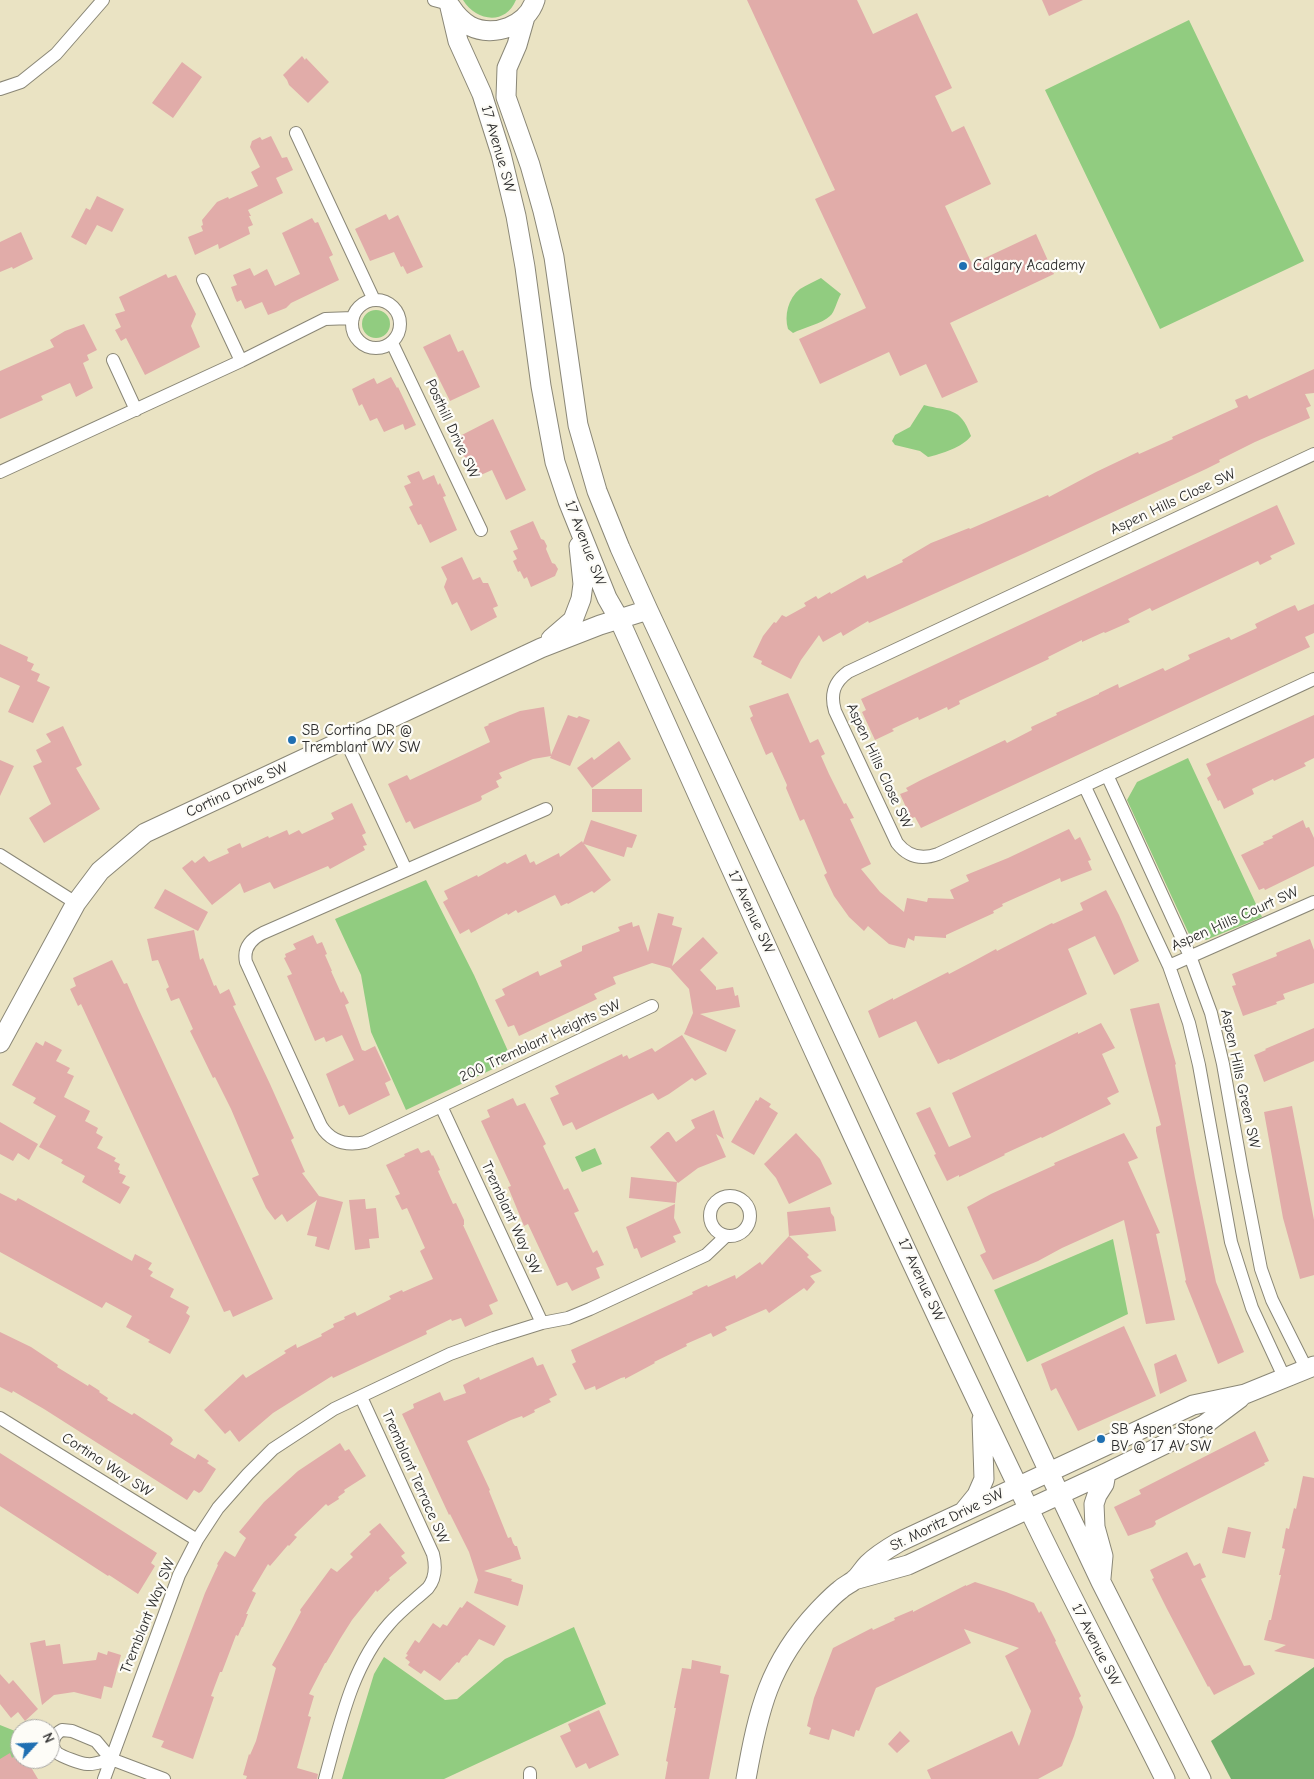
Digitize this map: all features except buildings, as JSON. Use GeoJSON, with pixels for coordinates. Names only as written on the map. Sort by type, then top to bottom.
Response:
{"type":"FeatureCollection","features":[{"type":"Feature","properties":{"kind":"main road","name":"17 Avenue SW"},"geometry":{"type":"LineString","coordinates":[[535,0],[525,17],[517,45],[507,68],[506,97],[544,211],[552,248],[578,425],[597,491],[648,610],[1048,1472],[1101,1582],[1201,1779]]}},
{"type":"Feature","properties":{"kind":"main road","name":"17 Avenue SW"},"geometry":{"type":"LineString","coordinates":[[445,3],[458,41],[482,94],[505,172],[525,267],[541,386],[553,453],[568,501],[607,598],[619,619],[746,903],[982,1411],[1069,1592],[1165,1779]]}},
{"type":"Feature","properties":{"kind":"main road"},"geometry":{"type":"LineString","coordinates":[[445,3],[459,18],[471,26],[485,31],[500,30],[514,25],[525,17]]}},
{"type":"Feature","properties":{"kind":"main road"},"geometry":{"type":"LineString","coordinates":[[541,648],[573,620],[581,599],[583,584],[579,545],[568,501]]}},
{"type":"Feature","properties":{"kind":"main road","name":"Cortina Drive SW"},"geometry":{"type":"LineString","coordinates":[[0,1043],[76,903],[100,871],[145,833],[541,648],[600,625],[648,610]]}},
{"type":"Feature","properties":{"kind":"main road"},"geometry":{"type":"LineString","coordinates":[[1245,1394],[1310,1367]]}},
{"type":"Feature","properties":{"kind":"main road","name":"St. Moritz Drive SW"},"geometry":{"type":"LineString","coordinates":[[746,1779],[760,1712],[769,1684],[785,1653],[801,1629],[880,1553],[899,1542],[1194,1405],[1245,1394]]}},
{"type":"Feature","properties":{"kind":"main road","name":"St. Moritz Drive SW"},"geometry":{"type":"LineString","coordinates":[[854,1580],[908,1565],[1106,1473],[1204,1424],[1245,1394]]}},
{"type":"Feature","properties":{"kind":"main road"},"geometry":{"type":"LineString","coordinates":[[964,1512],[977,1494],[984,1479],[982,1411]]}},
{"type":"Feature","properties":{"kind":"main road"},"geometry":{"type":"LineString","coordinates":[[1101,1582],[1102,1556],[1095,1527],[1094,1504],[1104,1484],[1106,1473]]}},
{"type":"Feature","properties":{"kind":"street"},"geometry":{"type":"LineString","coordinates":[[0,89],[21,82],[56,54],[103,0]]}},
{"type":"Feature","properties":{"kind":"street"},"geometry":{"type":"LineString","coordinates":[[296,134],[374,300]]}},
{"type":"Feature","properties":{"kind":"street"},"geometry":{"type":"LineString","coordinates":[[203,280],[241,361]]}},
{"type":"Feature","properties":{"kind":"street"},"geometry":{"type":"LineString","coordinates":[[374,300],[389,304],[398,315],[400,322],[400,330],[392,343],[378,348],[364,345],[354,333],[353,318],[361,306],[374,300]]}},
{"type":"Feature","properties":{"kind":"street"},"geometry":{"type":"LineString","coordinates":[[0,472],[241,361],[326,319],[353,318]]}},
{"type":"Feature","properties":{"kind":"street","name":"Posthill Drive SW"},"geometry":{"type":"LineString","coordinates":[[392,343],[481,530]]}},
{"type":"Feature","properties":{"kind":"street"},"geometry":{"type":"LineString","coordinates":[[113,360],[136,410]]}},
{"type":"Feature","properties":{"kind":"street","name":"Aspen Hills Close SW"},"geometry":{"type":"LineString","coordinates":[[1314,454],[848,672],[842,676],[834,690],[833,704],[897,844],[914,856],[923,858],[938,854],[1314,679]]}},
{"type":"Feature","properties":{"kind":"street"},"geometry":{"type":"LineString","coordinates":[[345,739],[406,870]]}},
{"type":"Feature","properties":{"kind":"street","name":"Aspen Hills Green SW"},"geometry":{"type":"LineString","coordinates":[[1107,776],[1190,956],[1211,1013],[1223,1064],[1262,1269],[1272,1300],[1310,1367]]}},
{"type":"Feature","properties":{"kind":"street"},"geometry":{"type":"LineString","coordinates":[[1084,787],[1170,966],[1189,1023],[1199,1064],[1230,1242],[1252,1308],[1284,1377]]}},
{"type":"Feature","properties":{"kind":"street"},"geometry":{"type":"LineString","coordinates":[[441,1106],[365,1142],[356,1144],[345,1143],[335,1140],[327,1134],[305,1091],[245,957],[247,946],[254,938],[546,809]]}},
{"type":"Feature","properties":{"kind":"street"},"geometry":{"type":"LineString","coordinates":[[0,855],[76,903]]}},
{"type":"Feature","properties":{"kind":"street","name":"Aspen Hills Court SW"},"geometry":{"type":"LineString","coordinates":[[1170,966],[1314,902]]}},
{"type":"Feature","properties":{"kind":"street","name":"200 Tremblant Heights SW"},"geometry":{"type":"LineString","coordinates":[[441,1106],[652,1006]]}},
{"type":"Feature","properties":{"kind":"street","name":"Tremblant Way SW"},"geometry":{"type":"LineString","coordinates":[[104,1779],[179,1575],[197,1540],[218,1508],[273,1449],[334,1409],[450,1354],[542,1323],[441,1106]]}},
{"type":"Feature","properties":{"kind":"street"},"geometry":{"type":"LineString","coordinates":[[542,1323],[568,1318],[706,1256],[726,1236]]}},
{"type":"Feature","properties":{"kind":"street","name":"Tremblant Terrace SW"},"geometry":{"type":"LineString","coordinates":[[325,1779],[347,1700],[360,1670],[388,1625],[428,1588],[434,1575],[435,1563],[433,1554],[361,1396]]}},
{"type":"Feature","properties":{"kind":"street","name":"Cortina Way SW"},"geometry":{"type":"LineString","coordinates":[[0,1418],[197,1540]]}},
{"type":"Feature","properties":{"kind":"street"},"geometry":{"type":"LineString","coordinates":[[111,1759],[164,1779]]}},
{"type":"Feature","properties":{"kind":"green space"},"geometry":{"type":"Polygon","coordinates":[[[463,0],[516,0],[505,14],[490,18],[475,13],[463,0]]]}},
{"type":"Feature","properties":{"kind":"green space"},"geometry":{"type":"Polygon","coordinates":[[[1189,20],[1304,261],[1160,329],[1045,90],[1189,20]]]}},
{"type":"Feature","properties":{"kind":"green space"},"geometry":{"type":"Polygon","coordinates":[[[821,278],[841,294],[833,312],[823,321],[793,333],[788,329],[786,319],[792,297],[800,289],[821,278]]]}},
{"type":"Feature","properties":{"kind":"green space"},"geometry":{"type":"Polygon","coordinates":[[[376,310],[386,314],[390,324],[386,334],[376,338],[366,334],[362,324],[366,314],[376,310]]]}},
{"type":"Feature","properties":{"kind":"green space"},"geometry":{"type":"Polygon","coordinates":[[[924,405],[947,410],[958,415],[963,419],[971,436],[957,447],[928,457],[920,451],[895,445],[892,441],[895,435],[910,427],[924,405]]]}},
{"type":"Feature","properties":{"kind":"green space"},"geometry":{"type":"Polygon","coordinates":[[[1188,758],[1262,917],[1206,940],[1189,934],[1127,800],[1137,782],[1188,758]]]}},
{"type":"Feature","properties":{"kind":"green space"},"geometry":{"type":"Polygon","coordinates":[[[426,880],[474,975],[512,1060],[406,1110],[371,1032],[361,975],[335,919],[426,880]]]}},
{"type":"Feature","properties":{"kind":"green space"},"geometry":{"type":"Polygon","coordinates":[[[595,1148],[602,1164],[582,1172],[575,1157],[595,1148]]]}},
{"type":"Feature","properties":{"kind":"green space"},"geometry":{"type":"Polygon","coordinates":[[[1113,1239],[1128,1314],[1027,1362],[994,1290],[1113,1239]]]}},
{"type":"Feature","properties":{"kind":"green space"},"geometry":{"type":"Polygon","coordinates":[[[574,1627],[606,1704],[444,1779],[342,1779],[374,1674],[384,1657],[445,1700],[457,1699],[505,1659],[574,1627]]]}},
{"type":"Feature","properties":{"kind":"green space"},"geometry":{"type":"Polygon","coordinates":[[[1314,1667],[1314,1779],[1231,1779],[1211,1741],[1314,1667]]]}},
{"type":"Feature","properties":{"kind":"green space"},"geometry":{"type":"Polygon","coordinates":[[[0,1725],[10,1729],[10,1758],[0,1761],[0,1725]]]}},
{"type":"Feature","properties":{"kind":"place","name":"Calgary Academy"},"geometry":{"type":"Point","coordinates":[963,266]}},
{"type":"Feature","properties":{"kind":"place","name":"SB Cortina DR @ Tremblant WY SW"},"geometry":{"type":"Point","coordinates":[292,740]}},
{"type":"Feature","properties":{"kind":"place","name":"SB Aspen Stone BV @ 17 AV SW"},"geometry":{"type":"Point","coordinates":[1101,1439]}}]}
